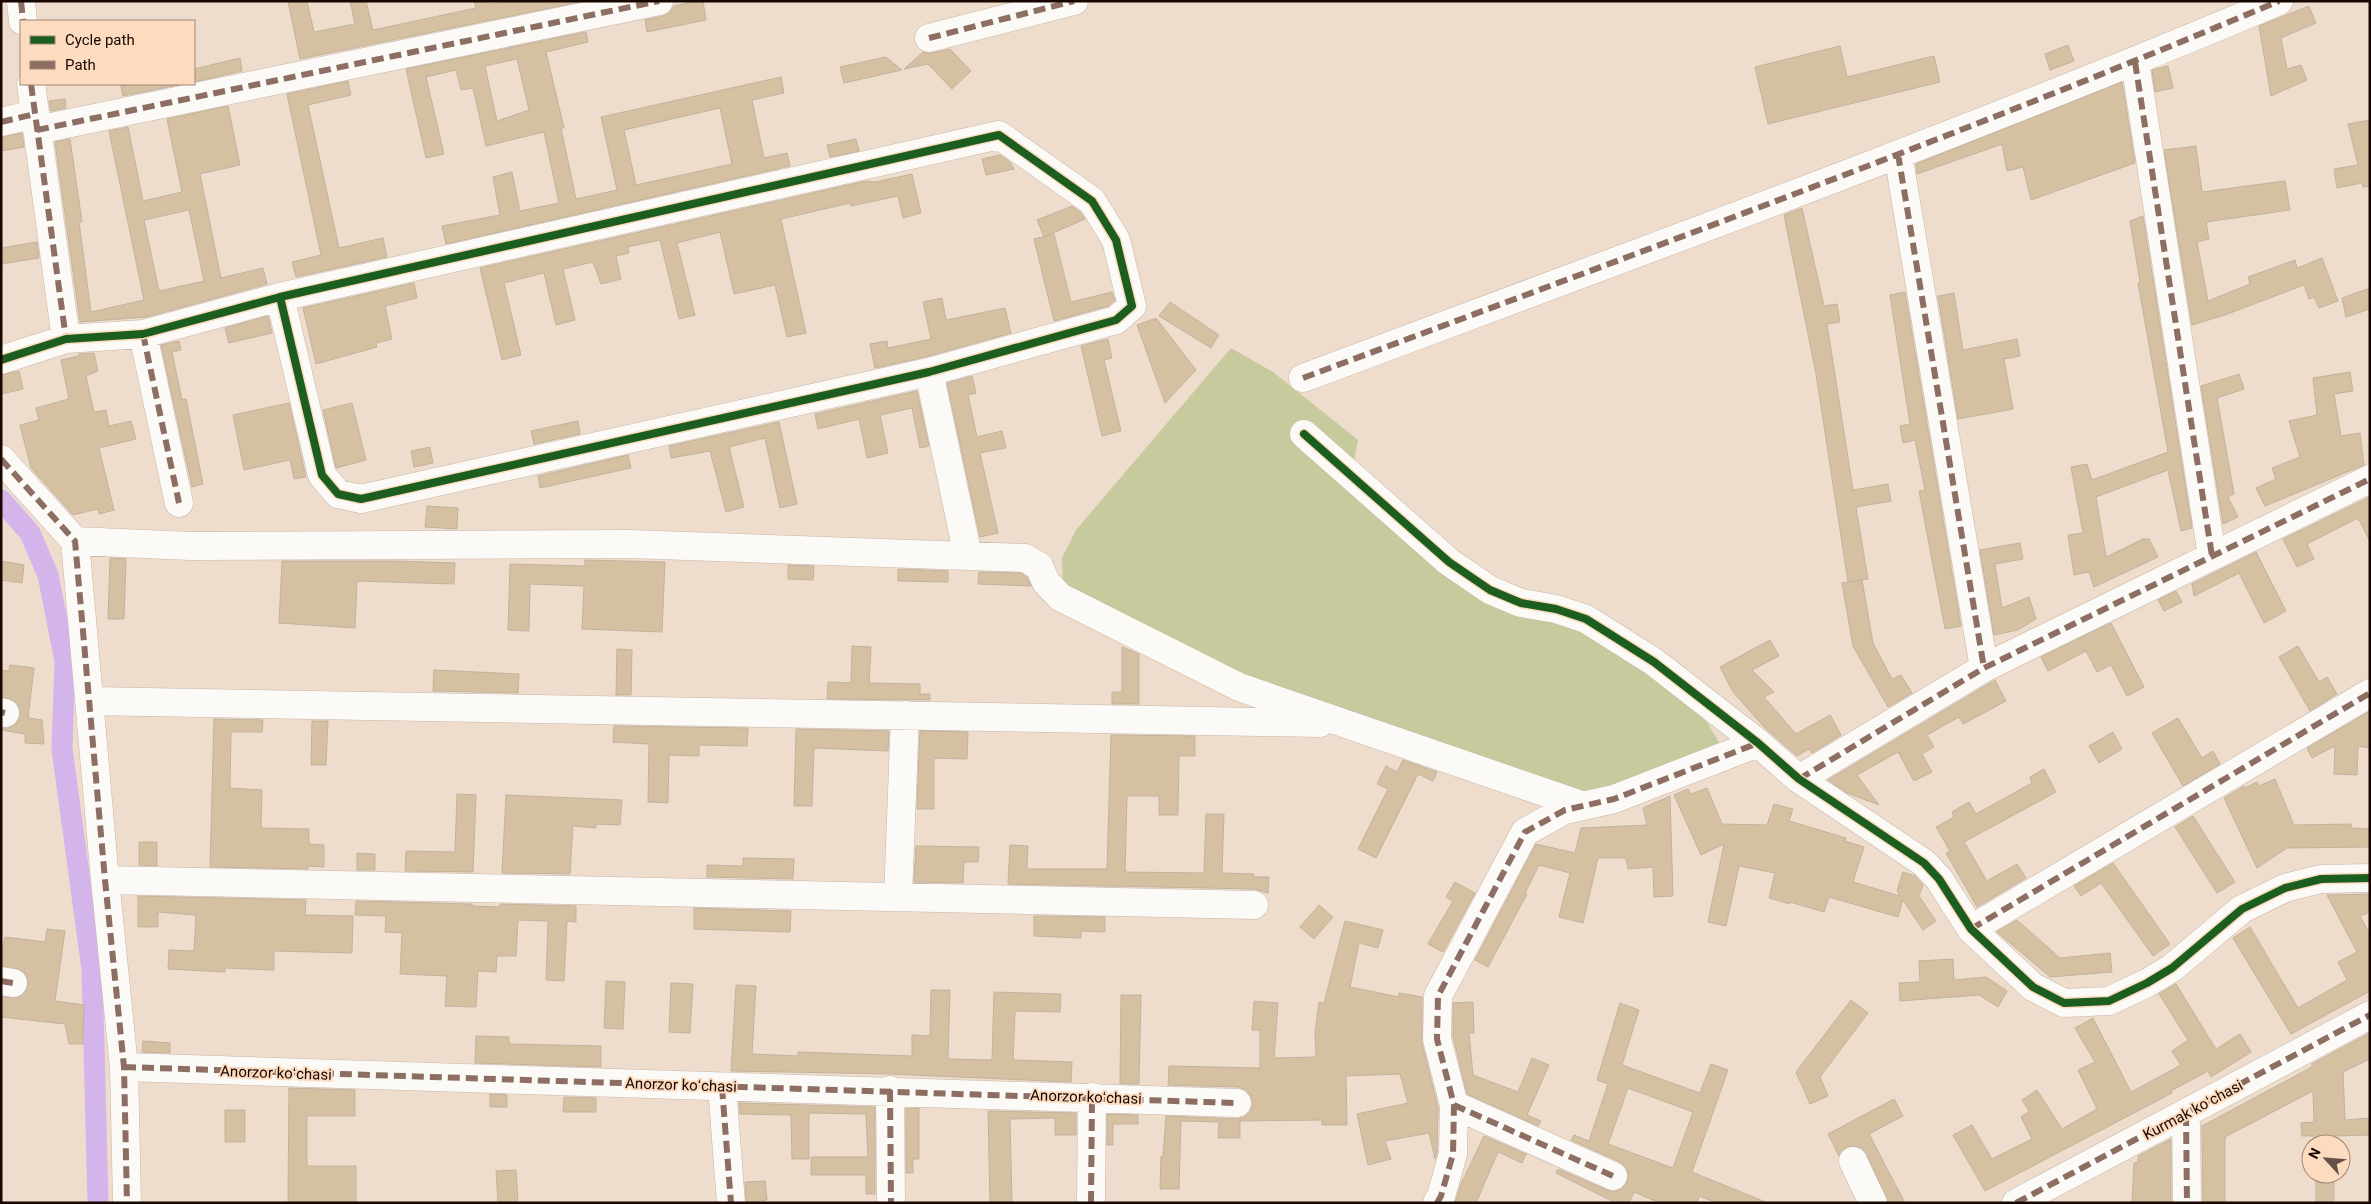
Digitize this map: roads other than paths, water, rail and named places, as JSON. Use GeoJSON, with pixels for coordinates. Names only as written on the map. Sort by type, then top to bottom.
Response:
{"type":"FeatureCollection","features":[{"type":"Feature","properties":{"kind":"street"},"geometry":{"type":"LineString","coordinates":[[21,1],[23,20]]}},
{"type":"Feature","properties":{"kind":"street"},"geometry":{"type":"LineString","coordinates":[[1,122],[36,122],[659,1]]}},
{"type":"Feature","properties":{"kind":"street"},"geometry":{"type":"LineString","coordinates":[[929,38],[1074,1]]}},
{"type":"Feature","properties":{"kind":"street"},"geometry":{"type":"LineString","coordinates":[[1303,378],[1898,154],[2136,62],[2278,1]]}},
{"type":"Feature","properties":{"kind":"street"},"geometry":{"type":"LineString","coordinates":[[2136,62],[2212,556]]}},
{"type":"Feature","properties":{"kind":"street"},"geometry":{"type":"LineString","coordinates":[[31,85],[66,339]]}},
{"type":"Feature","properties":{"kind":"street"},"geometry":{"type":"LineString","coordinates":[[1,360],[66,339],[143,334],[280,297],[999,135],[1092,201],[1116,240],[1132,306],[1116,320],[929,372],[361,499],[338,494],[322,475],[280,297]]}},
{"type":"Feature","properties":{"kind":"street"},"geometry":{"type":"LineString","coordinates":[[1898,154],[1984,668]]}},
{"type":"Feature","properties":{"kind":"street"},"geometry":{"type":"LineString","coordinates":[[143,334],[179,503]]}},
{"type":"Feature","properties":{"kind":"street"},"geometry":{"type":"LineString","coordinates":[[929,372],[968,556]]}},
{"type":"Feature","properties":{"kind":"street"},"geometry":{"type":"LineString","coordinates":[[1304,434],[1449,562],[1490,590],[1521,603],[1556,609],[1586,619],[1654,662],[1758,743],[1799,780],[1924,863],[1939,879],[1970,929],[2033,987],[2064,1003],[2109,1002],[2172,968],[2242,909],[2285,888],[2321,879],[2370,878]]}},
{"type":"Feature","properties":{"kind":"street"},"geometry":{"type":"LineString","coordinates":[[1,460],[75,541],[105,880],[124,1067],[127,1203]]}},
{"type":"Feature","properties":{"kind":"street"},"geometry":{"type":"LineString","coordinates":[[1799,780],[1984,668],[2370,479]]}},
{"type":"Feature","properties":{"kind":"street"},"geometry":{"type":"LineString","coordinates":[[75,541],[191,546],[630,544],[1025,558],[1039,566],[1046,582],[1060,597],[1239,687],[1584,806]]}},
{"type":"Feature","properties":{"kind":"street"},"geometry":{"type":"LineString","coordinates":[[1970,929],[2370,693]]}},
{"type":"Feature","properties":{"kind":"street"},"geometry":{"type":"LineString","coordinates":[[90,701],[1347,723]]}},
{"type":"Feature","properties":{"kind":"street"},"geometry":{"type":"LineString","coordinates":[[898,897],[905,715]]}},
{"type":"Feature","properties":{"kind":"street"},"geometry":{"type":"LineString","coordinates":[[1437,1203],[1441,1196],[1453,1154],[1454,1106],[1437,1038],[1438,996],[1525,832],[1566,810],[1614,799],[1758,743]]}},
{"type":"Feature","properties":{"kind":"street"},"geometry":{"type":"LineString","coordinates":[[105,880],[1254,905]]}},
{"type":"Feature","properties":{"kind":"street","name":"Kurmak koʻchasi"},"geometry":{"type":"LineString","coordinates":[[2016,1203],[2370,1015]]}},
{"type":"Feature","properties":{"kind":"street","name":"Anorzor koʻchasi"},"geometry":{"type":"LineString","coordinates":[[124,1067],[722,1087],[890,1090],[1238,1103]]}},
{"type":"Feature","properties":{"kind":"street"},"geometry":{"type":"LineString","coordinates":[[722,1087],[731,1203]]}},
{"type":"Feature","properties":{"kind":"street"},"geometry":{"type":"LineString","coordinates":[[890,1090],[891,1203]]}},
{"type":"Feature","properties":{"kind":"street"},"geometry":{"type":"LineString","coordinates":[[1091,1203],[1092,1097]]}},
{"type":"Feature","properties":{"kind":"street"},"geometry":{"type":"LineString","coordinates":[[1454,1106],[1613,1176]]}},
{"type":"Feature","properties":{"kind":"street"},"geometry":{"type":"LineString","coordinates":[[2186,1114],[2187,1203]]}},
{"type":"Feature","properties":{"kind":"street"},"geometry":{"type":"LineString","coordinates":[[1853,1161],[1873,1203]]}},
{"type":"Feature","properties":{"kind":"waterway"},"geometry":{"type":"LineString","coordinates":[[1,500],[30,533],[48,575],[65,661],[62,749],[92,969],[98,1203]]}}]}
